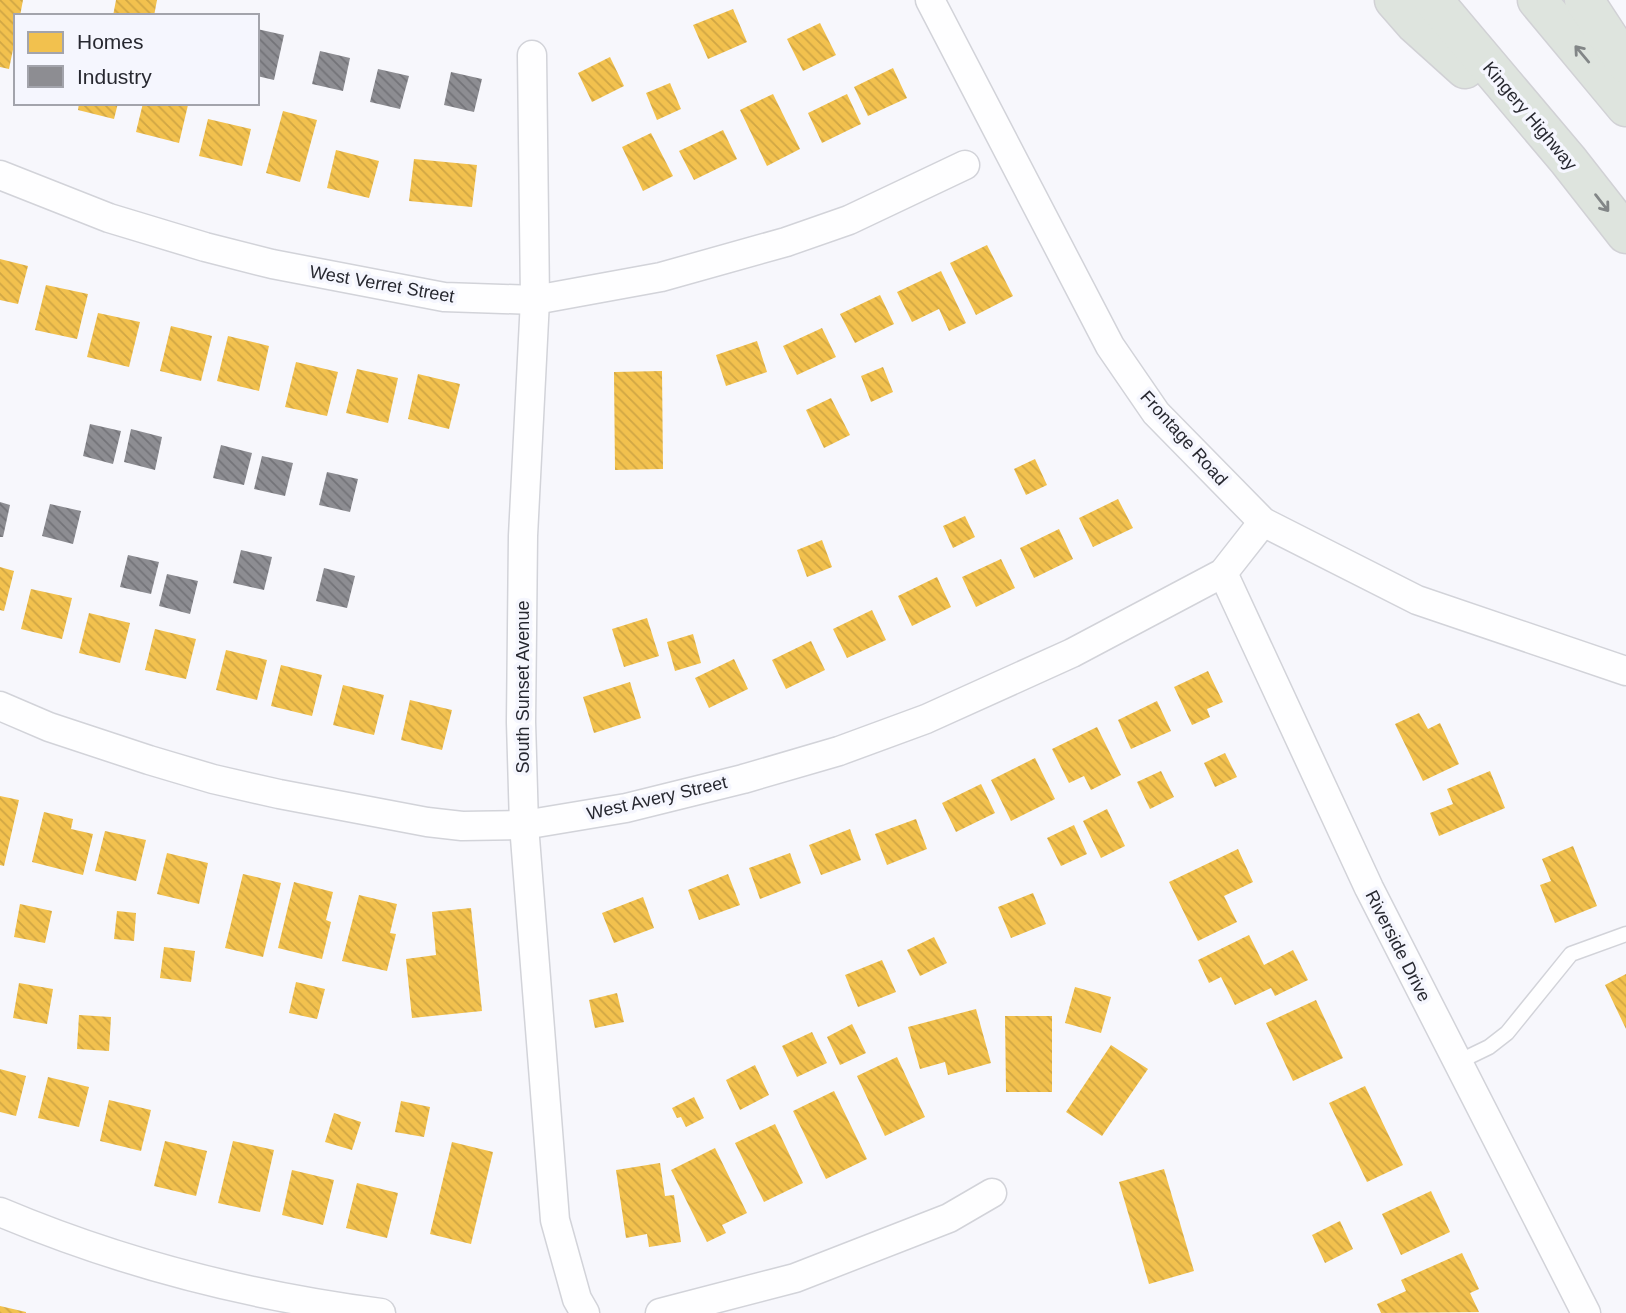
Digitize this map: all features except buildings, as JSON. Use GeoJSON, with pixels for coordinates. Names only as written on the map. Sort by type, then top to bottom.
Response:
{"type":"FeatureCollection","features":[{"type":"Feature","properties":{"kind":"highway"},"geometry":{"type":"LineString","coordinates":[[1394,0],[1415,24],[1568,160]]}},
{"type":"Feature","properties":{"kind":"highway","name":"Kingery Highway"},"geometry":{"type":"LineString","coordinates":[[1433,0],[1568,160],[1626,234]]}},
{"type":"Feature","properties":{"kind":"highway"},"geometry":{"type":"LineString","coordinates":[[1537,0],[1626,107]]}},
{"type":"Feature","properties":{"kind":"highway"},"geometry":{"type":"LineString","coordinates":[[1584,0],[1626,64]]}},
{"type":"Feature","properties":{"kind":"street","name":"Frontage Road"},"geometry":{"type":"LineString","coordinates":[[930,0],[1110,346],[1156,413],[1263,522],[1417,600],[1626,671]]}},
{"type":"Feature","properties":{"kind":"street","name":"South Sunset Avenue"},"geometry":{"type":"LineString","coordinates":[[532,55],[535,300],[523,536],[521,722],[524,825],[555,1220],[578,1299],[585,1313]]}},
{"type":"Feature","properties":{"kind":"street","name":"West Verret Street"},"geometry":{"type":"LineString","coordinates":[[0,175],[108,218],[272,264],[444,297],[535,300],[662,277],[786,242],[849,220],[965,165]]}},
{"type":"Feature","properties":{"kind":"street","name":"West Avery Street"},"geometry":{"type":"LineString","coordinates":[[0,706],[49,727],[149,760],[253,788],[428,822],[462,826],[524,825],[626,808],[743,779],[839,751],[926,719],[1072,653],[1223,573],[1263,522]]}},
{"type":"Feature","properties":{"kind":"street","name":"Riverside Drive"},"geometry":{"type":"LineString","coordinates":[[1223,573],[1368,888],[1586,1313]]}},
{"type":"Feature","properties":{"kind":"street"},"geometry":{"type":"LineString","coordinates":[[660,1313],[794,1279],[949,1218],[992,1192]]}},
{"type":"Feature","properties":{"kind":"street"},"geometry":{"type":"LineString","coordinates":[[0,1212],[57,1236],[225,1286],[381,1313]]}},
{"type":"Feature","properties":{"kind":"lane"},"geometry":{"type":"LineString","coordinates":[[1458,1062],[1507,1033],[1571,954],[1626,934]]}}]}
